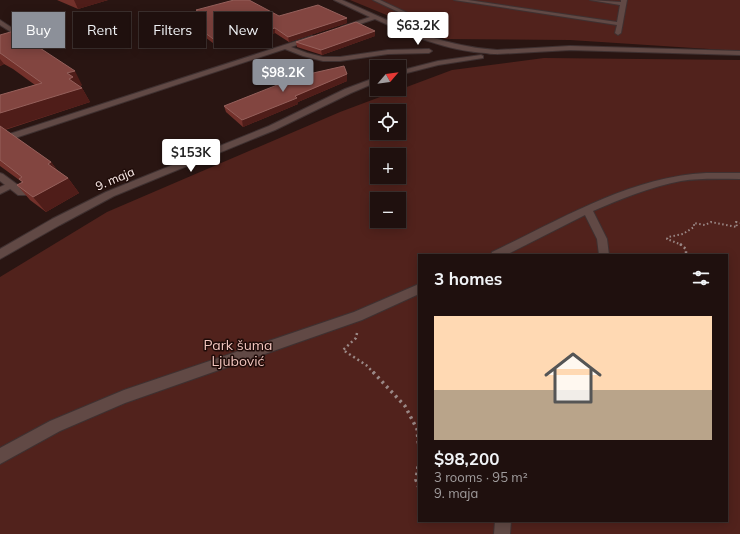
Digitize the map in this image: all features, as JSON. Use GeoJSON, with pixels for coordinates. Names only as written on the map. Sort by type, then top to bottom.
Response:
{"type":"FeatureCollection","features":[{"type":"Feature","properties":{"kind":"street"},"geometry":{"type":"LineString","coordinates":[[337,0],[446,46],[470,51],[498,52]]}},
{"type":"Feature","properties":{"kind":"street"},"geometry":{"type":"LineString","coordinates":[[333,31],[376,17]]}},
{"type":"Feature","properties":{"kind":"street"},"geometry":{"type":"LineString","coordinates":[[0,22],[18,34],[15,38],[0,43]]}},
{"type":"Feature","properties":{"kind":"street"},"geometry":{"type":"LineString","coordinates":[[0,140],[319,35]]}},
{"type":"Feature","properties":{"kind":"street"},"geometry":{"type":"LineString","coordinates":[[446,46],[453,54],[453,60]]}},
{"type":"Feature","properties":{"kind":"street"},"geometry":{"type":"LineString","coordinates":[[285,47],[305,55],[323,59],[340,59],[388,52],[429,51]]}},
{"type":"Feature","properties":{"kind":"street"},"geometry":{"type":"LineString","coordinates":[[406,71],[453,60],[482,57],[498,52]]}},
{"type":"Feature","properties":{"kind":"street","name":"9. maja"},"geometry":{"type":"LineString","coordinates":[[0,255],[56,222],[110,194],[272,128],[348,91],[370,83]]}},
{"type":"Feature","properties":{"kind":"street"},"geometry":{"type":"LineString","coordinates":[[0,176],[22,193]]}},
{"type":"Feature","properties":{"kind":"lane"},"geometry":{"type":"LineString","coordinates":[[376,0],[443,31]]}},
{"type":"Feature","properties":{"kind":"lane"},"geometry":{"type":"LineString","coordinates":[[457,0],[620,24]]}},
{"type":"Feature","properties":{"kind":"lane"},"geometry":{"type":"LineString","coordinates":[[592,0],[623,2],[618,33]]}},
{"type":"Feature","properties":{"kind":"lane"},"geometry":{"type":"LineString","coordinates":[[498,52],[570,48],[740,53]]}},
{"type":"Feature","properties":{"kind":"lane"},"geometry":{"type":"LineString","coordinates":[[498,254],[588,211],[654,184],[695,177],[740,176]]}},
{"type":"Feature","properties":{"kind":"lane"},"geometry":{"type":"LineString","coordinates":[[0,191],[11,185]]}},
{"type":"Feature","properties":{"kind":"lane"},"geometry":{"type":"LineString","coordinates":[[588,211],[602,239],[604,254]]}},
{"type":"Feature","properties":{"kind":"lane"},"geometry":{"type":"LineString","coordinates":[[0,456],[55,426],[124,397],[358,316],[418,289]]}},
{"type":"Feature","properties":{"kind":"lane"},"geometry":{"type":"LineString","coordinates":[[502,534],[503,522]]}},
{"type":"Feature","properties":{"kind":"path"},"geometry":{"type":"LineString","coordinates":[[686,254],[686,249],[682,245],[667,239],[668,237],[683,234],[694,227],[694,223],[704,225],[711,222],[737,227],[736,222],[740,223]]}},
{"type":"Feature","properties":{"kind":"path"},"geometry":{"type":"LineString","coordinates":[[358,316],[356,338],[343,350],[366,365],[405,406],[418,429]]}},
{"type":"Feature","properties":{"kind":"path"},"geometry":{"type":"LineString","coordinates":[[418,467],[416,480],[418,485]]}},
{"type":"Feature","properties":{"kind":"green space"},"geometry":{"type":"Polygon","coordinates":[[[350,0],[740,0],[740,51],[570,40],[445,39],[350,0]]]}},
{"type":"Feature","properties":{"kind":"green space","name":"Park šuma Ljubović"},"geometry":{"type":"Polygon","coordinates":[[[544,58],[740,60],[740,534],[0,534],[0,277],[107,212],[340,112],[383,96],[406,96],[406,87],[452,70],[544,58]]]}},
{"type":"Feature","properties":{"kind":"building"},"geometry":{"type":"Polygon","coordinates":[[[234,0],[249,0],[272,12],[214,12],[214,40],[206,34],[206,12],[199,12],[196,10],[234,0]]]}},
{"type":"Feature","properties":{"kind":"building"},"geometry":{"type":"Polygon","coordinates":[[[318,5],[347,18],[288,37],[275,28],[272,29],[272,12],[279,16],[318,5]]]}},
{"type":"Feature","properties":{"kind":"building"},"geometry":{"type":"Polygon","coordinates":[[[356,22],[375,31],[321,50],[296,42],[356,22]]]}},
{"type":"Feature","properties":{"kind":"building"},"geometry":{"type":"Polygon","coordinates":[[[12,32],[12,48],[40,48],[75,71],[67,73],[73,77],[69,79],[82,88],[0,113],[0,95],[42,83],[0,53],[0,35],[12,32]]]}},
{"type":"Feature","properties":{"kind":"building"},"geometry":{"type":"Polygon","coordinates":[[[344,66],[347,74],[295,96],[297,98],[242,120],[224,106],[300,76],[344,66]]]}},
{"type":"Feature","properties":{"kind":"building"},"geometry":{"type":"Polygon","coordinates":[[[0,126],[51,162],[48,164],[68,178],[33,197],[17,185],[23,182],[19,179],[22,177],[0,160],[0,126]]]}}]}
